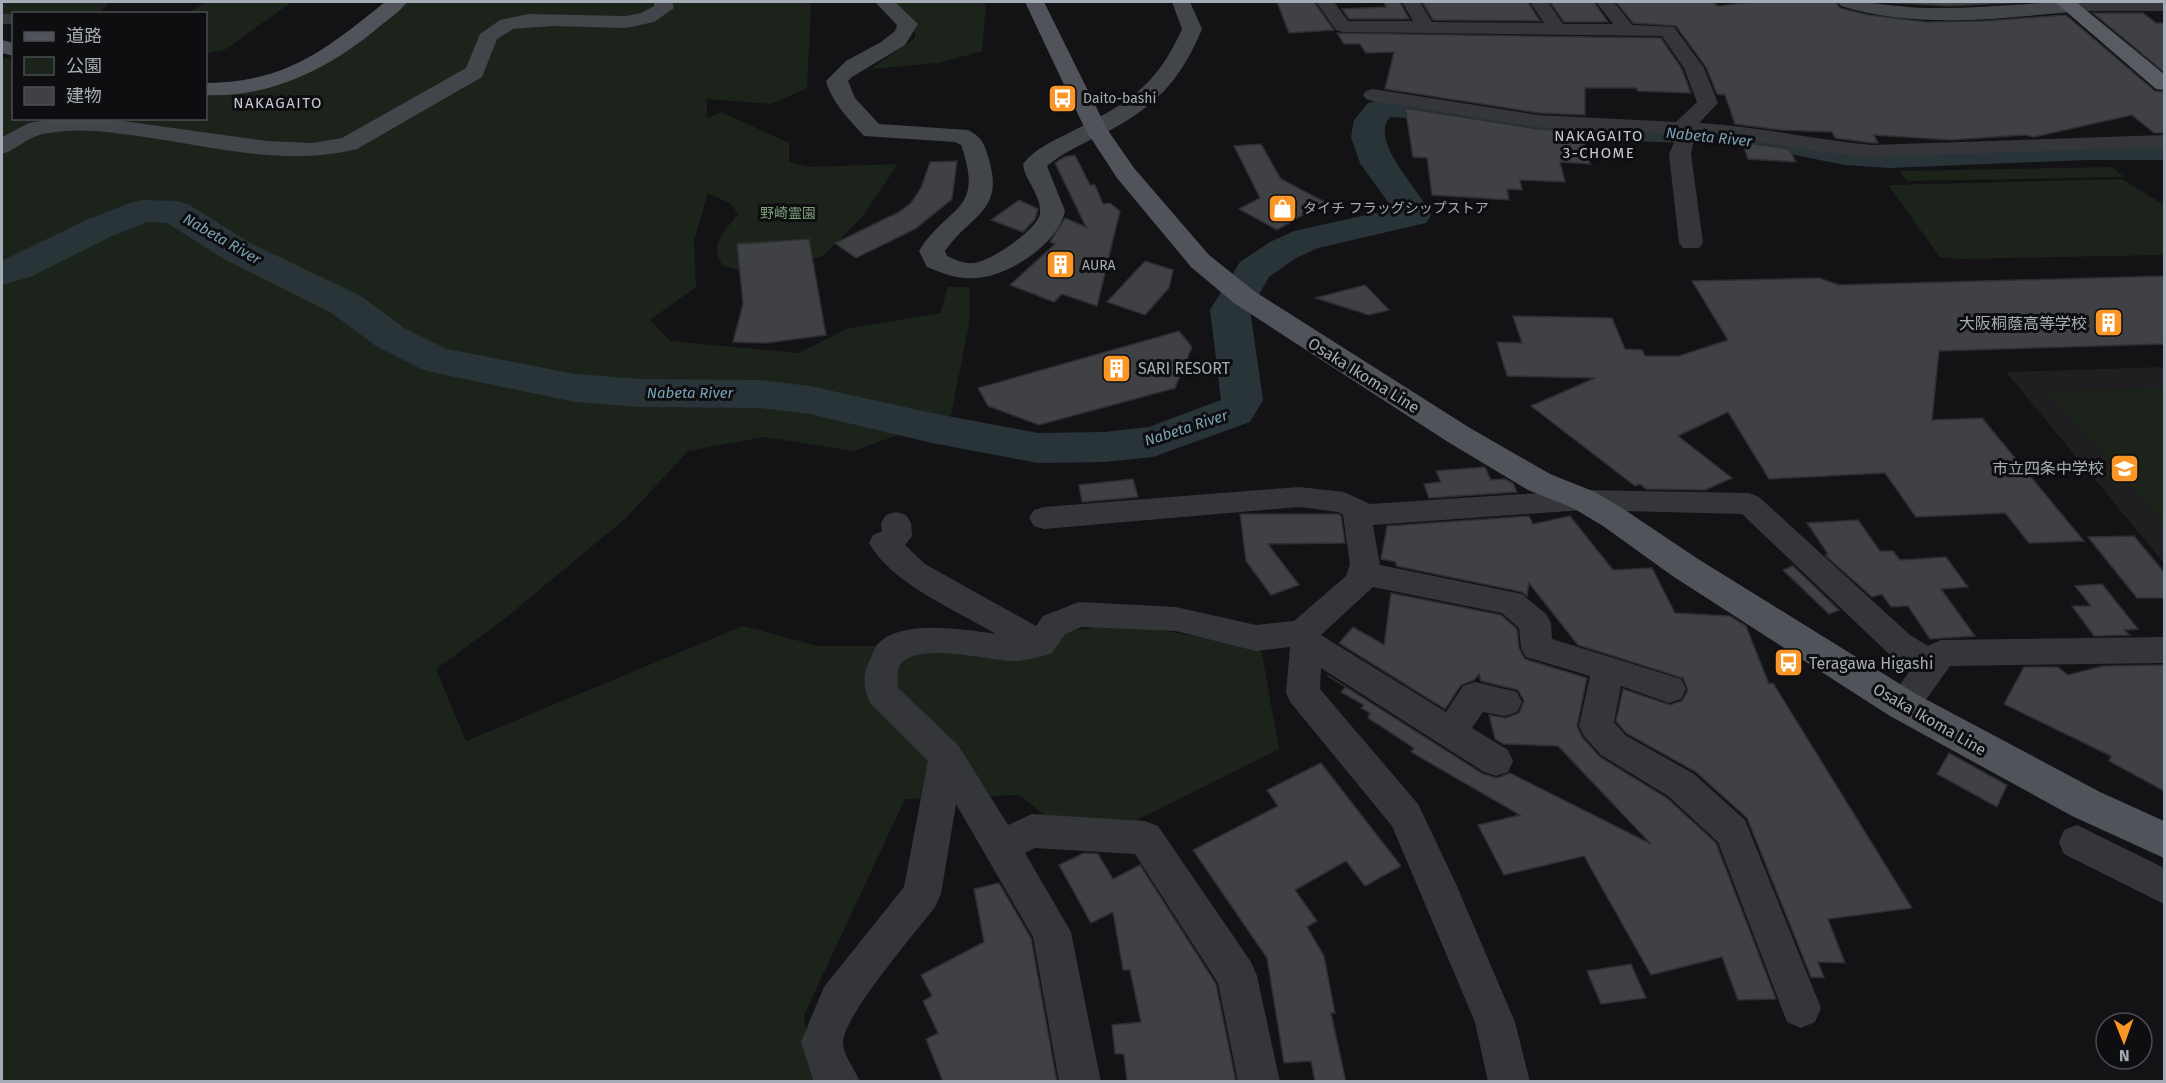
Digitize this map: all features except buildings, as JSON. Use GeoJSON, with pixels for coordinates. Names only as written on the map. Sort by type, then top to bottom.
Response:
{"type":"FeatureCollection","features":[{"type":"Feature","properties":{"kind":"highway"},"geometry":{"type":"LineString","coordinates":[[2068,4],[2164,84]]}},
{"type":"Feature","properties":{"kind":"main road"},"geometry":{"type":"LineString","coordinates":[[207,89],[252,84],[296,72],[321,61],[397,2]]}},
{"type":"Feature","properties":{"kind":"main road"},"geometry":{"type":"LineString","coordinates":[[2,147],[17,134],[57,123],[137,129],[268,149],[316,151],[334,149],[349,144],[474,72],[482,62],[484,46],[490,34],[514,21],[537,17],[640,19],[660,13],[664,8],[663,2]]}},
{"type":"Feature","properties":{"kind":"main road"},"geometry":{"type":"LineString","coordinates":[[884,2],[902,16],[908,24],[907,31],[898,41],[842,71],[837,81],[842,97],[872,130],[960,135],[971,141],[982,193],[978,206],[938,240],[932,251],[936,261],[963,271],[981,270],[996,264],[1038,236],[1051,222],[1053,209],[1036,175],[1035,164],[1045,154],[1096,129],[1142,103],[1156,92],[1184,50],[1192,29],[1181,2]]}},
{"type":"Feature","properties":{"kind":"main road","name":"Osaka Ikoma Line"},"geometry":{"type":"LineString","coordinates":[[1034,2],[1096,129],[1125,173],[1165,220],[1209,257],[1244,297],[1303,325],[1539,482],[1584,500],[1903,705],[2086,804],[2164,840]]}},
{"type":"Feature","properties":{"kind":"main road"},"geometry":{"type":"LineString","coordinates":[[1848,2],[1866,9],[1890,12],[2000,12],[2068,4]]}},
{"type":"Feature","properties":{"kind":"street"},"geometry":{"type":"LineString","coordinates":[[1325,2],[1343,26],[1427,29],[1625,28],[1668,31],[1694,68],[1708,103],[1684,133],[1680,154],[1691,243]]}},
{"type":"Feature","properties":{"kind":"street"},"geometry":{"type":"LineString","coordinates":[[1411,2],[1427,29]]}},
{"type":"Feature","properties":{"kind":"street"},"geometry":{"type":"LineString","coordinates":[[1539,2],[1557,29]]}},
{"type":"Feature","properties":{"kind":"street"},"geometry":{"type":"LineString","coordinates":[[1605,2],[1625,28]]}},
{"type":"Feature","properties":{"kind":"street"},"geometry":{"type":"LineString","coordinates":[[2068,4],[2164,3]]}},
{"type":"Feature","properties":{"kind":"street"},"geometry":{"type":"LineString","coordinates":[[1373,95],[1549,122],[1684,133],[1770,148],[1832,162],[1865,164],[2129,149],[2164,141]]}},
{"type":"Feature","properties":{"kind":"street"},"geometry":{"type":"LineString","coordinates":[[2129,149],[2164,156]]}},
{"type":"Feature","properties":{"kind":"street"},"geometry":{"type":"LineString","coordinates":[[1044,518],[1299,497],[1344,502],[1364,514]]}},
{"type":"Feature","properties":{"kind":"street"},"geometry":{"type":"LineString","coordinates":[[1509,1082],[1495,1022],[1443,897],[1405,815],[1303,693],[1304,637],[1360,582],[1365,564],[1356,516],[1584,500],[1749,504],[1899,644],[1932,666]]}},
{"type":"Feature","properties":{"kind":"street"},"geometry":{"type":"LineString","coordinates":[[896,523],[897,536],[884,543],[914,572],[1041,644]]}},
{"type":"Feature","properties":{"kind":"street"},"geometry":{"type":"LineString","coordinates":[[1362,573],[1511,603],[1536,623],[1537,648],[1608,668],[1669,689]]}},
{"type":"Feature","properties":{"kind":"street"},"geometry":{"type":"LineString","coordinates":[[1080,1082],[1052,932],[946,756],[882,693],[882,668],[892,652],[916,641],[952,641],[1014,648],[1041,644],[1054,625],[1079,614],[1176,619],[1256,638],[1304,637],[1496,761]]}},
{"type":"Feature","properties":{"kind":"street"},"geometry":{"type":"LineString","coordinates":[[1903,705],[1941,653],[2161,654]]}},
{"type":"Feature","properties":{"kind":"street"},"geometry":{"type":"LineString","coordinates":[[1608,668],[1596,726],[1613,745],[1681,785],[1732,832],[1802,1008]]}},
{"type":"Feature","properties":{"kind":"street"},"geometry":{"type":"LineString","coordinates":[[1452,731],[1475,696],[1505,702]]}},
{"type":"Feature","properties":{"kind":"street"},"geometry":{"type":"LineString","coordinates":[[839,1082],[828,1066],[822,1042],[838,1001],[922,894],[946,756]]}},
{"type":"Feature","properties":{"kind":"street"},"geometry":{"type":"LineString","coordinates":[[1002,846],[1032,831],[1145,838],[1237,976],[1259,1082]]}},
{"type":"Feature","properties":{"kind":"street"},"geometry":{"type":"LineString","coordinates":[[2077,842],[2164,887]]}},
{"type":"Feature","properties":{"kind":"shaded area","name":"市立四条中学校"},"geometry":{"type":"Polygon","coordinates":[[[2164,367],[2164,563],[2006,372],[2164,367]]]}},
{"type":"Feature","properties":{"kind":"green space"},"geometry":{"type":"Polygon","coordinates":[[[2,2],[110,2],[100,12],[12,12],[12,23],[2,20],[2,2]]]}},
{"type":"Feature","properties":{"kind":"green space"},"geometry":{"type":"Polygon","coordinates":[[[206,2],[292,2],[226,49],[207,54],[207,12],[191,12],[206,2]]]}},
{"type":"Feature","properties":{"kind":"green space","name":"野崎霊園"},"geometry":{"type":"Polygon","coordinates":[[[406,2],[809,2],[811,6],[807,88],[771,104],[707,99],[707,118],[721,112],[789,143],[789,162],[810,167],[898,164],[863,216],[823,256],[789,265],[740,270],[723,266],[717,251],[717,244],[738,214],[731,204],[708,193],[694,241],[696,287],[650,320],[670,341],[799,353],[846,329],[940,313],[948,287],[970,287],[969,325],[951,415],[854,451],[763,437],[688,451],[625,519],[503,620],[436,669],[466,741],[743,626],[818,646],[943,646],[1127,624],[1261,648],[1279,749],[1085,846],[1019,795],[905,799],[804,1015],[814,1081],[2,1081],[2,58],[12,60],[12,120],[207,120],[207,94],[248,89],[346,51],[406,2]]]}},
{"type":"Feature","properties":{"kind":"green space"},"geometry":{"type":"Polygon","coordinates":[[[893,2],[986,2],[982,51],[939,63],[870,69],[915,38],[914,21],[893,2]]]}},
{"type":"Feature","properties":{"kind":"green space"},"geometry":{"type":"Polygon","coordinates":[[[2112,167],[2124,177],[1907,181],[1899,171],[2112,167]]]}},
{"type":"Feature","properties":{"kind":"green space"},"geometry":{"type":"Polygon","coordinates":[[[2122,179],[2164,205],[2164,255],[1962,259],[1940,257],[1888,185],[2122,179]]]}},
{"type":"Feature","properties":{"kind":"green space"},"geometry":{"type":"Polygon","coordinates":[[[2164,388],[2164,524],[2047,391],[2164,388]]]}},
{"type":"Feature","properties":{"kind":"waterway","name":"Nabeta River"},"geometry":{"type":"LineString","coordinates":[[2,274],[99,228],[143,211],[175,212],[237,251],[347,305],[390,337],[436,360],[575,388],[641,393],[760,394],[810,400],[932,428],[1038,448],[1104,447],[1153,442],[1235,412],[1242,400],[1230,310],[1254,270],[1283,250],[1307,239],[1378,225],[1413,215],[1407,200],[1377,163],[1368,137],[1370,120],[1379,110],[1396,106],[1427,109],[1545,128],[1688,133]]}},
{"type":"Feature","properties":{"kind":"waterway","name":"Nabeta River"},"geometry":{"type":"LineString","coordinates":[[1766,140],[1845,155],[1889,158],[2085,150],[2164,150]]}},
{"type":"Feature","properties":{"kind":"place","name":"Daito-bashi"},"geometry":{"type":"Point","coordinates":[1062,98]}},
{"type":"Feature","properties":{"kind":"place","name":"タイチ フラッグシップストア"},"geometry":{"type":"Point","coordinates":[1282,208]}},
{"type":"Feature","properties":{"kind":"place","name":"AURA"},"geometry":{"type":"Point","coordinates":[1061,265]}},
{"type":"Feature","properties":{"kind":"place","name":"大阪桐蔭高等学校"},"geometry":{"type":"Point","coordinates":[2108,323]}},
{"type":"Feature","properties":{"kind":"place","name":"SARI RESORT"},"geometry":{"type":"Point","coordinates":[1117,368]}},
{"type":"Feature","properties":{"kind":"place","name":"市立四条中学校"},"geometry":{"type":"Point","coordinates":[2125,468]}},
{"type":"Feature","properties":{"kind":"place","name":"Teragawa Higashi"},"geometry":{"type":"Point","coordinates":[1788,663]}},
{"type":"Feature","properties":{"kind":"district","name":"NAKAGAITO"},"geometry":{"type":"Point","coordinates":[278,103]}},
{"type":"Feature","properties":{"kind":"district","name":"NAKAGAITO 3-CHOME"},"geometry":{"type":"Point","coordinates":[1599,144]}}]}
